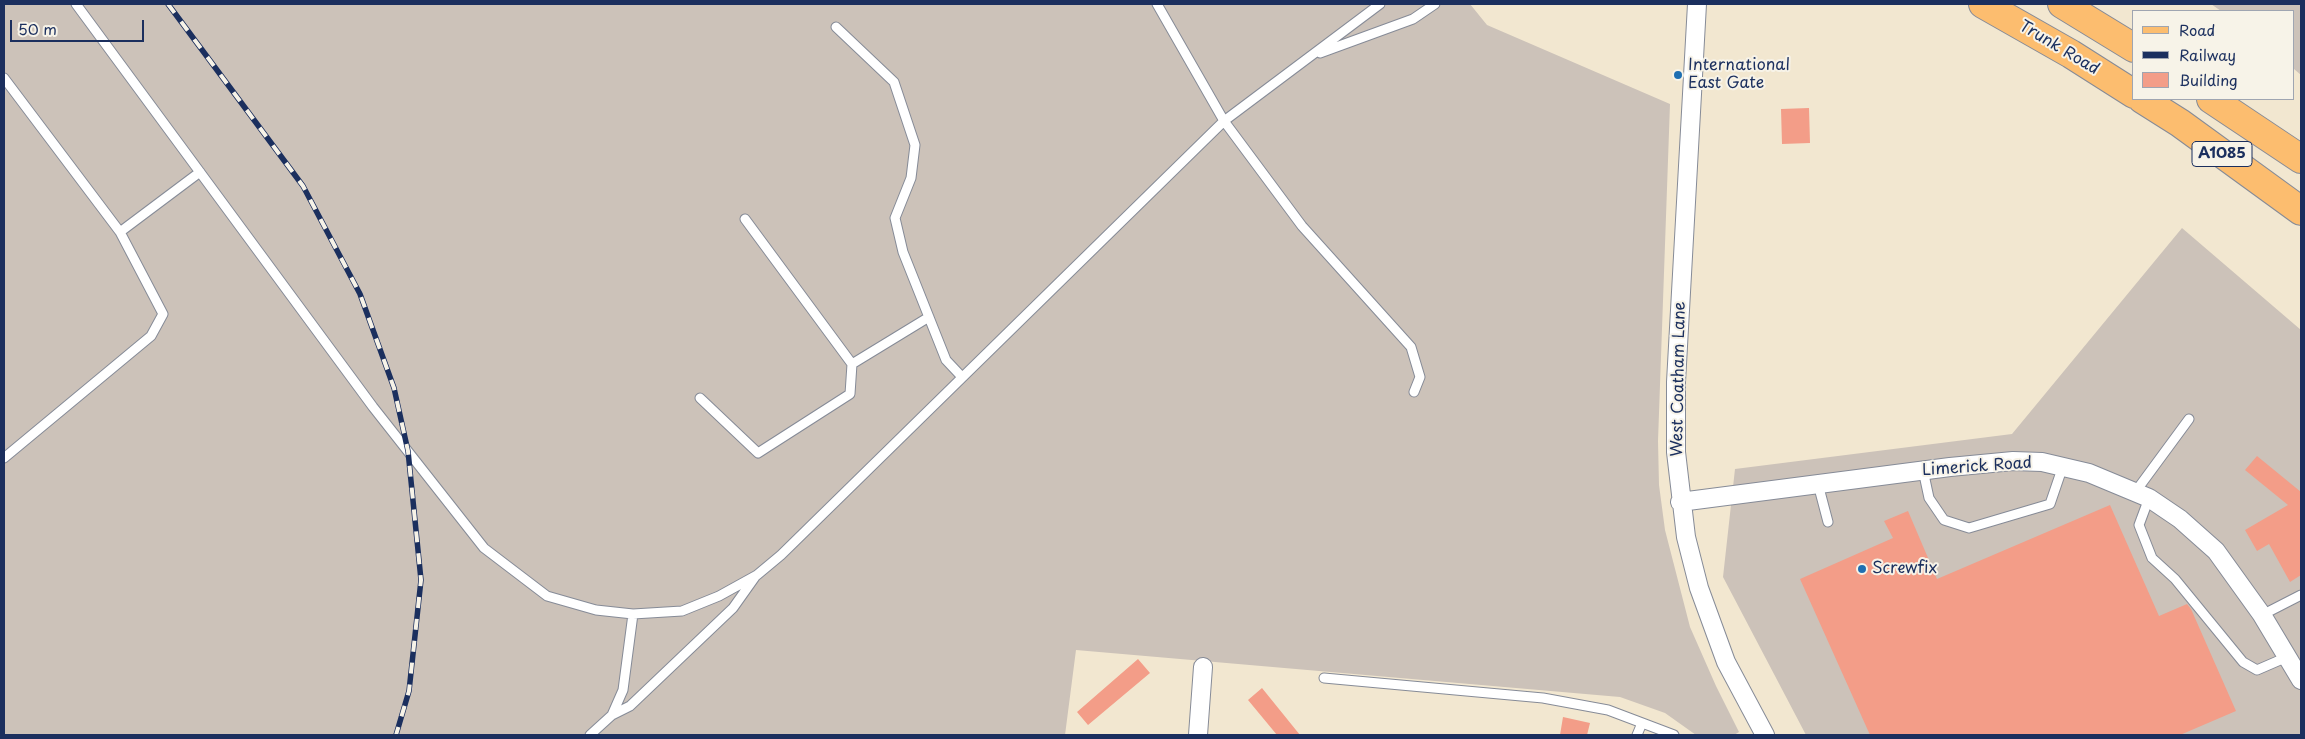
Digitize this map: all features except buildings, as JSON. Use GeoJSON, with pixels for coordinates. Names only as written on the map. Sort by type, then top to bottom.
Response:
{"type":"FeatureCollection","features":[{"type":"Feature","properties":{"kind":"main road","name":"Trunk Road"},"geometry":{"type":"LineString","coordinates":[[1983,4],[2071,54],[2132,93]]}},
{"type":"Feature","properties":{"kind":"main road"},"geometry":{"type":"LineString","coordinates":[[2062,4],[2132,47]]}},
{"type":"Feature","properties":{"kind":"main road","name":"A1085"},"geometry":{"type":"LineString","coordinates":[[2144,100],[2180,123],[2301,211]]}},
{"type":"Feature","properties":{"kind":"main road","name":"A1085"},"geometry":{"type":"LineString","coordinates":[[2212,100],[2301,159]]}},
{"type":"Feature","properties":{"kind":"street","name":"West Coatham Lane"},"geometry":{"type":"LineString","coordinates":[[1698,4],[1676,382],[1676,452],[1680,502],[1691,563],[1711,624],[1742,694],[1765,735]]}},
{"type":"Feature","properties":{"kind":"street","name":"Limerick Road"},"geometry":{"type":"LineString","coordinates":[[1680,502],[1923,470],[2013,461],[2063,466],[2089,473],[2142,495],[2180,518],[2216,551],[2262,615],[2301,680]]}},
{"type":"Feature","properties":{"kind":"street"},"geometry":{"type":"LineString","coordinates":[[1198,735],[1203,667]]}},
{"type":"Feature","properties":{"kind":"lane"},"geometry":{"type":"LineString","coordinates":[[76,4],[374,407],[484,548],[547,596],[596,610],[633,614],[682,610],[719,596],[757,575],[781,555],[1224,121],[1380,4]]}},
{"type":"Feature","properties":{"kind":"lane"},"geometry":{"type":"LineString","coordinates":[[1157,4],[1224,121],[1302,226],[1411,347],[1420,377],[1414,392]]}},
{"type":"Feature","properties":{"kind":"lane"},"geometry":{"type":"LineString","coordinates":[[1311,57],[1413,19],[1435,4]]}},
{"type":"Feature","properties":{"kind":"lane"},"geometry":{"type":"LineString","coordinates":[[836,26],[894,82],[915,145],[911,178],[896,218],[903,252],[946,360],[962,377]]}},
{"type":"Feature","properties":{"kind":"lane"},"geometry":{"type":"LineString","coordinates":[[4,78],[120,232],[163,314],[151,336],[4,458]]}},
{"type":"Feature","properties":{"kind":"lane"},"geometry":{"type":"LineString","coordinates":[[120,232],[200,172]]}},
{"type":"Feature","properties":{"kind":"lane"},"geometry":{"type":"LineString","coordinates":[[700,398],[758,453],[850,394],[852,364],[745,219]]}},
{"type":"Feature","properties":{"kind":"lane"},"geometry":{"type":"LineString","coordinates":[[852,364],[929,317]]}},
{"type":"Feature","properties":{"kind":"lane"},"geometry":{"type":"LineString","coordinates":[[2189,419],[2142,495],[2139,525],[2152,558],[2175,578],[2243,662],[2257,670],[2287,657]]}},
{"type":"Feature","properties":{"kind":"lane"},"geometry":{"type":"LineString","coordinates":[[1923,470],[1929,498],[1944,520],[1969,528],[2050,504],[2063,466]]}},
{"type":"Feature","properties":{"kind":"lane"},"geometry":{"type":"LineString","coordinates":[[1818,484],[1828,522]]}},
{"type":"Feature","properties":{"kind":"lane"},"geometry":{"type":"LineString","coordinates":[[590,735],[612,715],[630,706],[733,608],[757,575]]}},
{"type":"Feature","properties":{"kind":"lane"},"geometry":{"type":"LineString","coordinates":[[2262,615],[2301,595]]}},
{"type":"Feature","properties":{"kind":"lane"},"geometry":{"type":"LineString","coordinates":[[612,715],[623,690],[633,614]]}},
{"type":"Feature","properties":{"kind":"lane"},"geometry":{"type":"LineString","coordinates":[[1324,678],[1543,698],[1608,710],[1674,735]]}},
{"type":"Feature","properties":{"kind":"lane"},"geometry":{"type":"LineString","coordinates":[[1637,735],[1642,723]]}},
{"type":"Feature","properties":{"kind":"shaded area"},"geometry":{"type":"Polygon","coordinates":[[[4,4],[1470,4],[1487,25],[1670,104],[1658,441],[1659,485],[1665,530],[1690,627],[1739,732],[1734,735],[1696,735],[1665,713],[1620,697],[1076,650],[1065,735],[4,735],[4,4]]]}},
{"type":"Feature","properties":{"kind":"shaded area"},"geometry":{"type":"Polygon","coordinates":[[[2211,4],[2301,4],[2301,75],[2295,70],[2295,10],[2220,10],[2211,4]]]}},
{"type":"Feature","properties":{"kind":"shaded area"},"geometry":{"type":"Polygon","coordinates":[[[2182,228],[2301,330],[2301,735],[1806,735],[1723,577],[1735,469],[2012,434],[2182,228]]]}},
{"type":"Feature","properties":{"kind":"railway"},"geometry":{"type":"LineString","coordinates":[[168,4],[303,186],[360,294],[394,388],[408,451],[421,580],[409,691],[396,735]]}},
{"type":"Feature","properties":{"kind":"place","name":"International East Gate"},"geometry":{"type":"Point","coordinates":[1678,75]}},
{"type":"Feature","properties":{"kind":"place","name":"Screwfix"},"geometry":{"type":"Point","coordinates":[1862,569]}}]}
